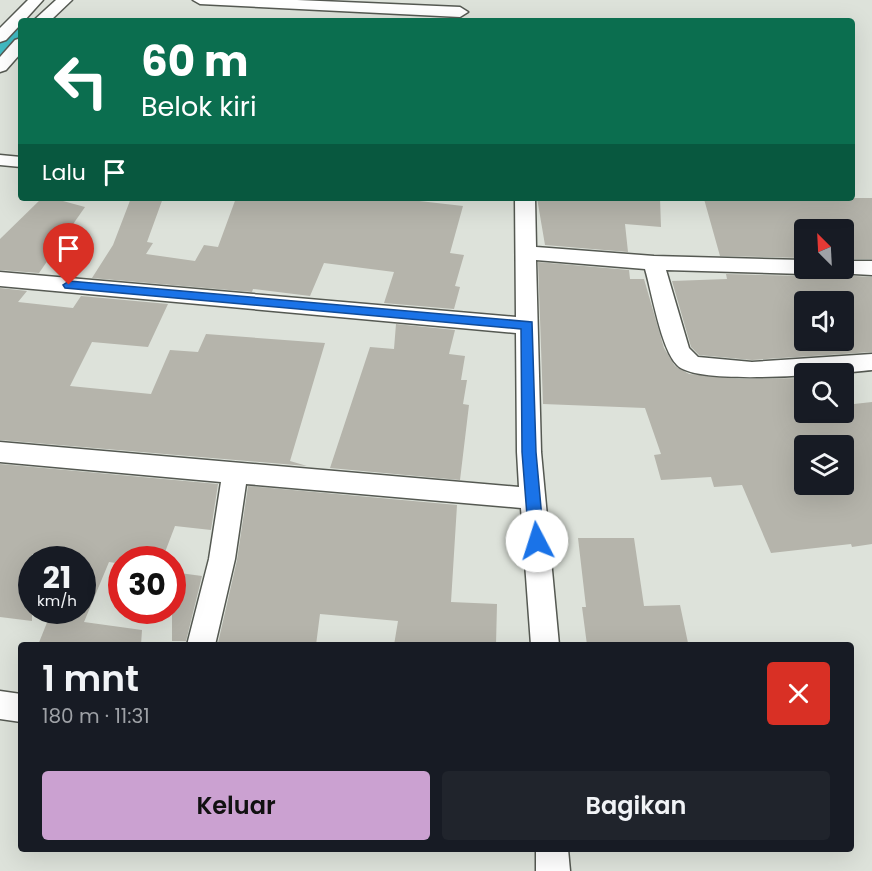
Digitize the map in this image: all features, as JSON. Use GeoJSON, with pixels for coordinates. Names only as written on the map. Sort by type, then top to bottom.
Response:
{"type":"FeatureCollection","features":[{"type":"Feature","properties":{"kind":"street"},"geometry":{"type":"LineString","coordinates":[[18,18],[36,0]]}},
{"type":"Feature","properties":{"kind":"street"},"geometry":{"type":"LineString","coordinates":[[44,18],[65,0]]}},
{"type":"Feature","properties":{"kind":"street"},"geometry":{"type":"LineString","coordinates":[[200,0],[460,11]]}},
{"type":"Feature","properties":{"kind":"street"},"geometry":{"type":"LineString","coordinates":[[0,37],[18,18]]}},
{"type":"Feature","properties":{"kind":"street"},"geometry":{"type":"LineString","coordinates":[[0,67],[18,46]]}},
{"type":"Feature","properties":{"kind":"street"},"geometry":{"type":"LineString","coordinates":[[0,160],[18,162]]}},
{"type":"Feature","properties":{"kind":"street"},"geometry":{"type":"LineString","coordinates":[[525,201],[529,452],[545,642]]}},
{"type":"Feature","properties":{"kind":"street"},"geometry":{"type":"LineString","coordinates":[[527,254],[654,263],[794,267]]}},
{"type":"Feature","properties":{"kind":"street"},"geometry":{"type":"LineString","coordinates":[[654,263],[678,349],[685,360],[693,365],[752,370],[872,362]]}},
{"type":"Feature","properties":{"kind":"street"},"geometry":{"type":"LineString","coordinates":[[854,268],[872,268]]}},
{"type":"Feature","properties":{"kind":"street"},"geometry":{"type":"LineString","coordinates":[[0,279],[528,326]]}},
{"type":"Feature","properties":{"kind":"street"},"geometry":{"type":"LineString","coordinates":[[0,452],[533,500]]}},
{"type":"Feature","properties":{"kind":"street"},"geometry":{"type":"LineString","coordinates":[[202,642],[222,559],[235,474]]}},
{"type":"Feature","properties":{"kind":"street"},"geometry":{"type":"LineString","coordinates":[[0,705],[18,708]]}},
{"type":"Feature","properties":{"kind":"street"},"geometry":{"type":"LineString","coordinates":[[552,852],[553,871]]}},
{"type":"Feature","properties":{"kind":"building"},"geometry":{"type":"Polygon","coordinates":[[[855,198],[872,198],[872,259],[854,259],[854,219],[794,219],[794,258],[720,256],[705,201],[855,201],[855,198]]]}},
{"type":"Feature","properties":{"kind":"building"},"geometry":{"type":"Polygon","coordinates":[[[39,201],[63,201],[85,207],[39,273],[0,270],[0,239],[39,201]]]}},
{"type":"Feature","properties":{"kind":"building"},"geometry":{"type":"Polygon","coordinates":[[[130,201],[162,201],[147,242],[153,243],[146,254],[195,261],[204,245],[218,247],[235,201],[419,201],[463,206],[450,253],[464,255],[455,286],[460,287],[454,309],[384,303],[394,272],[324,263],[310,296],[253,289],[252,292],[92,278],[113,245],[130,201]]]}},
{"type":"Feature","properties":{"kind":"building"},"geometry":{"type":"Polygon","coordinates":[[[538,201],[660,201],[661,227],[625,224],[628,252],[545,245],[538,201]]]}},
{"type":"Feature","properties":{"kind":"building"},"geometry":{"type":"Polygon","coordinates":[[[538,262],[629,270],[630,279],[644,279],[664,348],[675,366],[689,374],[739,379],[794,378],[794,423],[854,423],[854,404],[872,402],[872,544],[852,547],[851,544],[771,553],[742,485],[714,487],[711,477],[661,480],[654,455],[661,454],[645,408],[543,404],[538,262]]]}},
{"type":"Feature","properties":{"kind":"building"},"geometry":{"type":"Polygon","coordinates":[[[726,274],[794,276],[794,279],[872,277],[872,352],[752,360],[699,355],[691,347],[672,281],[727,279],[726,274]]]}},
{"type":"Feature","properties":{"kind":"building"},"geometry":{"type":"Polygon","coordinates":[[[0,288],[27,291],[18,302],[73,308],[81,296],[168,304],[148,347],[92,342],[70,386],[151,394],[170,350],[198,352],[206,334],[325,343],[290,461],[307,466],[0,440],[0,288]]]}},
{"type":"Feature","properties":{"kind":"building"},"geometry":{"type":"Polygon","coordinates":[[[396,324],[455,330],[449,354],[465,356],[461,380],[467,380],[463,404],[469,405],[460,480],[330,468],[370,347],[394,349],[396,324]]]}},
{"type":"Feature","properties":{"kind":"building"},"geometry":{"type":"Polygon","coordinates":[[[0,464],[218,484],[211,530],[175,526],[167,546],[108,546],[108,564],[96,593],[96,546],[18,546],[18,619],[0,617],[0,464]]]}},
{"type":"Feature","properties":{"kind":"building"},"geometry":{"type":"Polygon","coordinates":[[[248,486],[457,505],[451,602],[497,604],[496,642],[394,642],[398,621],[320,614],[316,642],[218,642],[237,560],[248,486]]]}},
{"type":"Feature","properties":{"kind":"building"},"geometry":{"type":"Polygon","coordinates":[[[578,538],[634,538],[644,606],[680,605],[688,642],[587,642],[582,607],[586,607],[578,538]]]}},
{"type":"Feature","properties":{"kind":"building"},"geometry":{"type":"Polygon","coordinates":[[[186,574],[202,576],[186,641],[172,641],[172,624],[186,624],[186,574]]]}},
{"type":"Feature","properties":{"kind":"building"},"geometry":{"type":"Polygon","coordinates":[[[46,624],[96,624],[142,630],[141,642],[39,642],[46,624]]]}},
{"type":"Feature","properties":{"kind":"waterway"},"geometry":{"type":"LineString","coordinates":[[0,51],[18,32]]}},
{"type":"Feature","properties":{"kind":"route"},"geometry":{"type":"LineString","coordinates":[[69,285],[528,326],[529,452],[537,541]]}}]}
